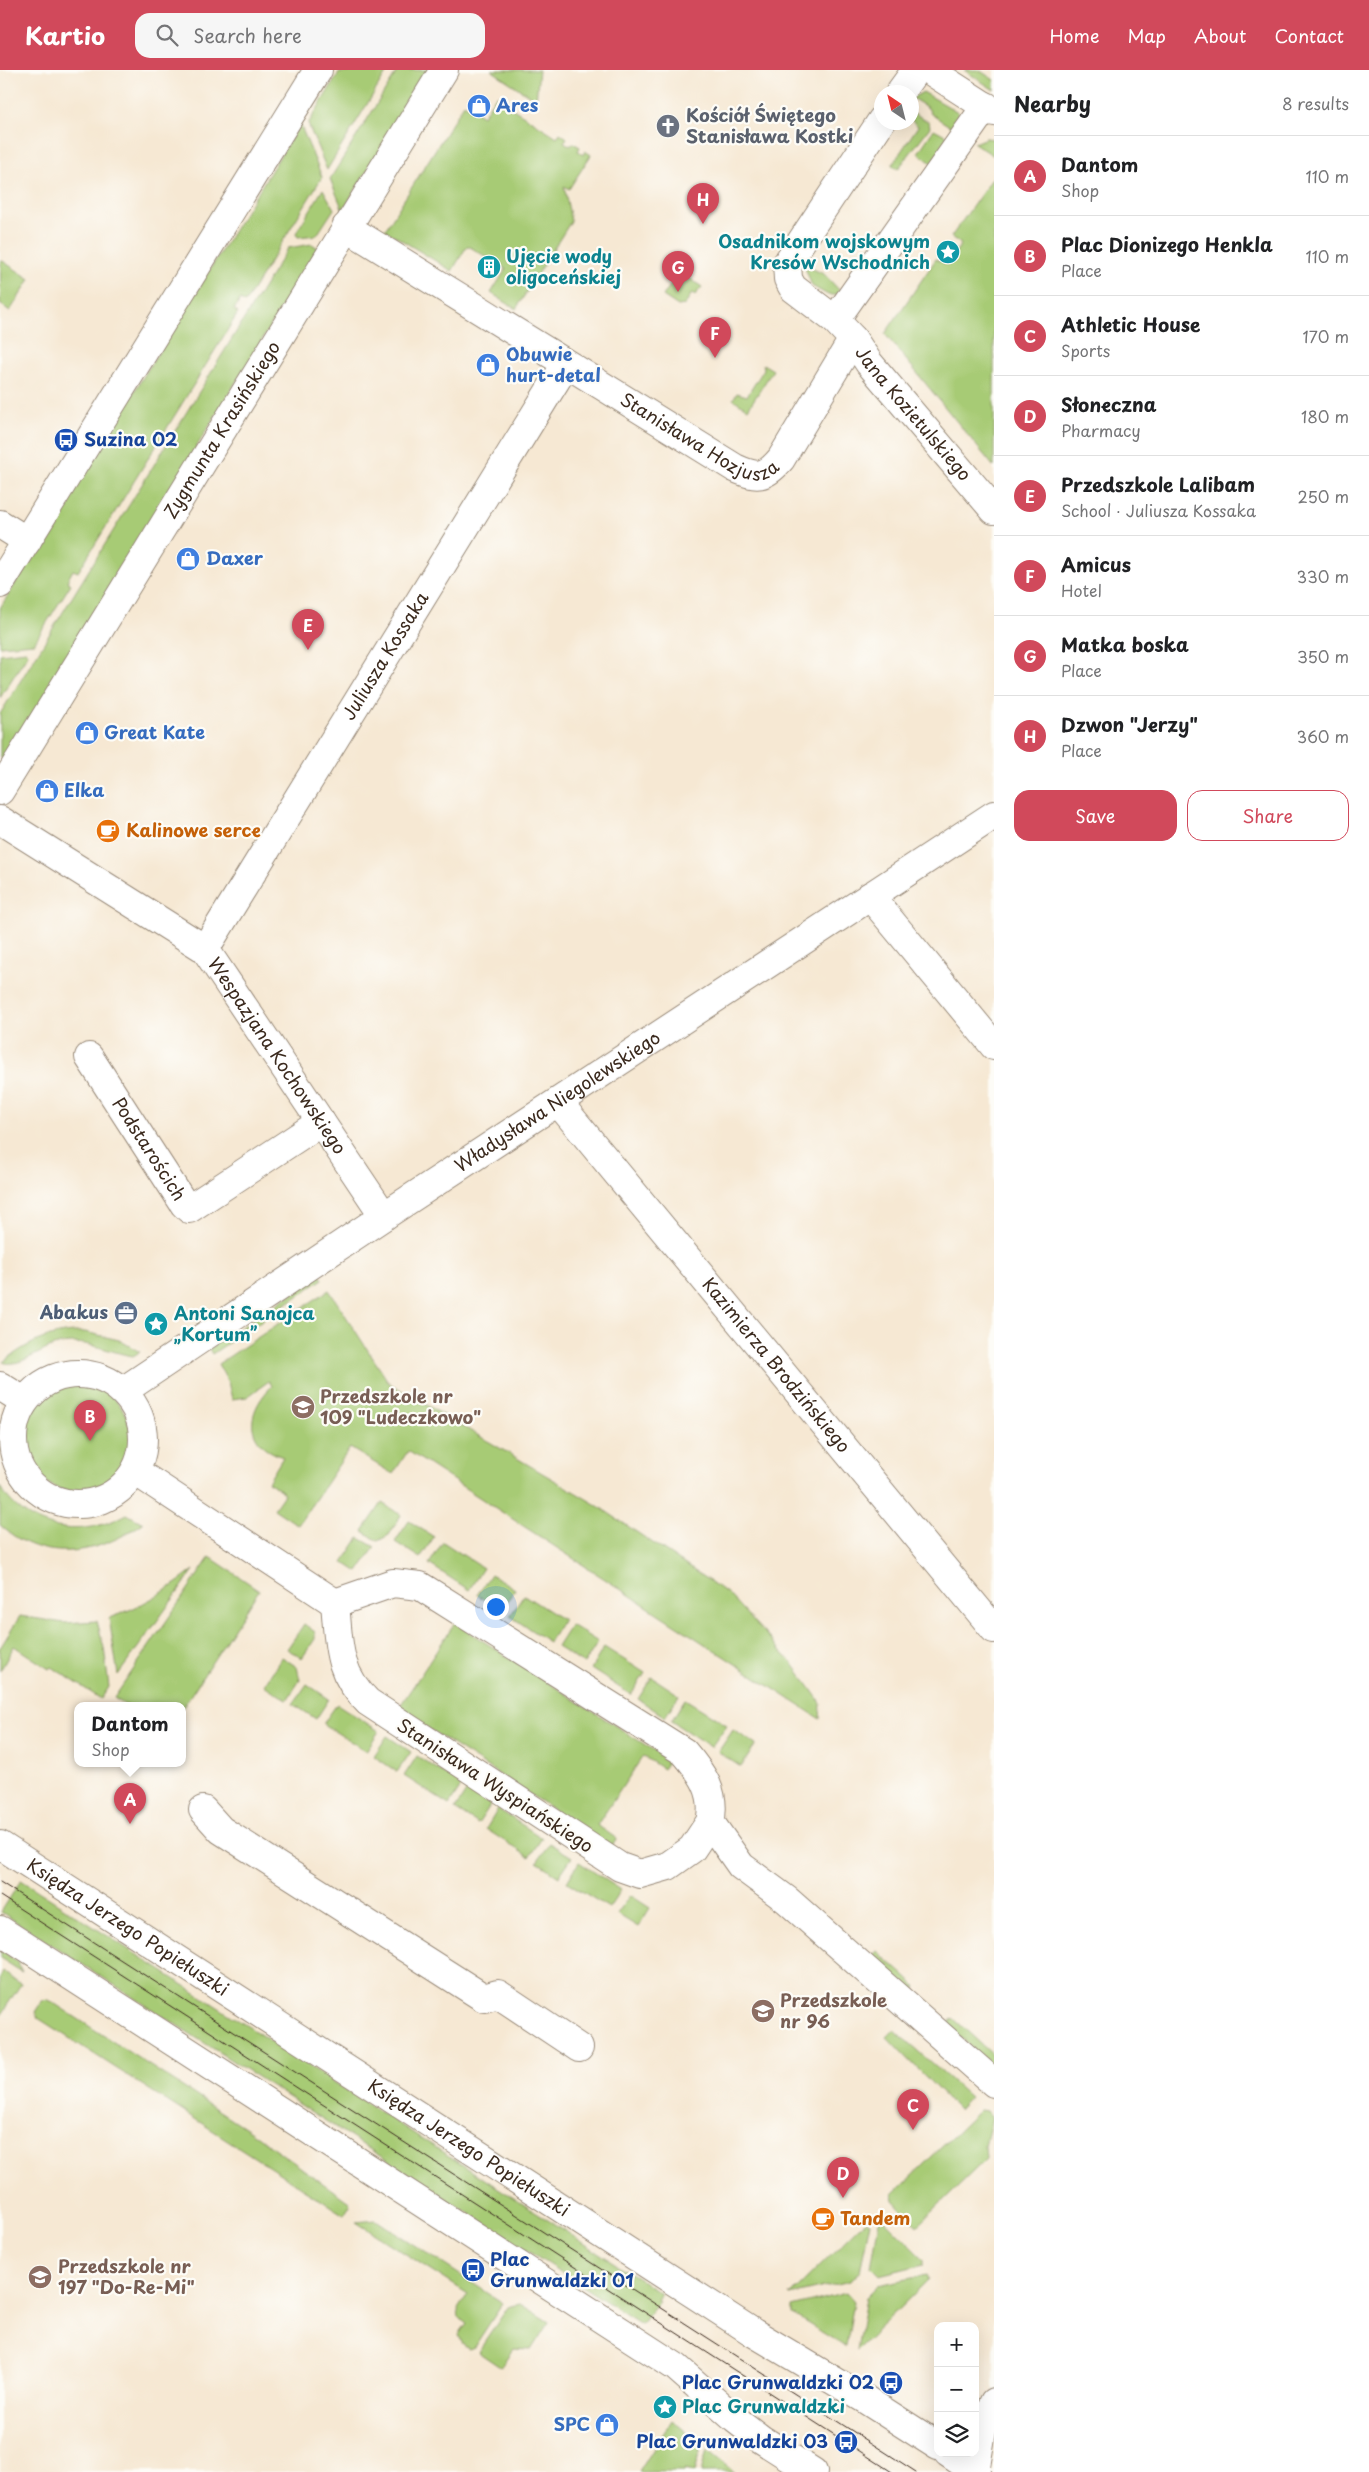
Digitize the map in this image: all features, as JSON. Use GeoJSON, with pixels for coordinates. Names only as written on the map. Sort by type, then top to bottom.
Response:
{"type":"FeatureCollection","features":[{"type":"Feature","properties":{"kind":"street"},"geometry":{"type":"LineString","coordinates":[[0,584],[318,70]]}},
{"type":"Feature","properties":{"kind":"street","name":"Zygmunta Krasińskiego"},"geometry":{"type":"LineString","coordinates":[[0,791],[444,70]]}},
{"type":"Feature","properties":{"kind":"street"},"geometry":{"type":"LineString","coordinates":[[905,85],[916,70]]}},
{"type":"Feature","properties":{"kind":"street"},"geometry":{"type":"LineString","coordinates":[[835,320],[990,109],[929,70]]}},
{"type":"Feature","properties":{"kind":"street"},"geometry":{"type":"LineString","coordinates":[[853,339],[835,320],[793,288],[788,278],[787,263],[875,130]]}},
{"type":"Feature","properties":{"kind":"street","name":"Stanisława Hozjusza"},"geometry":{"type":"LineString","coordinates":[[346,227],[735,468],[750,475],[760,475],[771,470],[781,459],[853,339]]}},
{"type":"Feature","properties":{"kind":"street","name":"Jana Kozietulskiego"},"geometry":{"type":"LineString","coordinates":[[853,339],[869,362],[994,510]]}},
{"type":"Feature","properties":{"kind":"street","name":"Juliusza Kossaka"},"geometry":{"type":"LineString","coordinates":[[206,949],[566,364]]}},
{"type":"Feature","properties":{"kind":"street"},"geometry":{"type":"LineString","coordinates":[[0,524],[26,541]]}},
{"type":"Feature","properties":{"kind":"street","name":"Władysława Niegolewskiego"},"geometry":{"type":"LineString","coordinates":[[123,1391],[384,1216],[994,815]]}},
{"type":"Feature","properties":{"kind":"street","name":"Wespazjana Kochowskiego"},"geometry":{"type":"LineString","coordinates":[[0,820],[206,949],[384,1216]]}},
{"type":"Feature","properties":{"kind":"street"},"geometry":{"type":"LineString","coordinates":[[870,896],[994,1046]]}},
{"type":"Feature","properties":{"kind":"street","name":"Podstarościch"},"geometry":{"type":"LineString","coordinates":[[89,1057],[189,1209],[322,1122]]}},
{"type":"Feature","properties":{"kind":"street","name":"Kazimierza Brodzińskiego"},"geometry":{"type":"LineString","coordinates":[[558,1102],[994,1629]]}},
{"type":"Feature","properties":{"kind":"street"},"geometry":{"type":"LineString","coordinates":[[83,1373],[105,1379],[123,1391],[138,1413],[144,1438],[141,1455],[135,1471],[120,1489],[99,1501],[76,1504],[53,1500],[33,1487],[18,1468],[12,1446],[14,1422],[24,1401],[40,1385],[60,1375],[83,1373]]}},
{"type":"Feature","properties":{"kind":"street"},"geometry":{"type":"LineString","coordinates":[[0,1386],[24,1401]]}},
{"type":"Feature","properties":{"kind":"street"},"geometry":{"type":"LineString","coordinates":[[135,1471],[335,1603],[393,1584],[420,1586],[684,1752],[702,1774],[709,1788],[712,1807],[710,1822],[741,1866],[787,1900],[994,2083]]}},
{"type":"Feature","properties":{"kind":"street","name":"Stanisława Wyspiańskiego"},"geometry":{"type":"LineString","coordinates":[[335,1603],[337,1645],[342,1664],[356,1692],[368,1702],[620,1867],[640,1874],[668,1866],[692,1848],[710,1822]]}},
{"type":"Feature","properties":{"kind":"street"},"geometry":{"type":"LineString","coordinates":[[203,1810],[221,1830],[484,1998],[498,1994],[579,2048]]}},
{"type":"Feature","properties":{"kind":"street","name":"Księdza Jerzego Popiełuszki"},"geometry":{"type":"LineString","coordinates":[[0,1845],[746,2328],[863,2398],[934,2443]]}},
{"type":"Feature","properties":{"kind":"street"},"geometry":{"type":"LineString","coordinates":[[0,1930],[676,2367],[735,2419],[761,2439],[813,2472]]}},
{"type":"Feature","properties":{"kind":"street"},"geometry":{"type":"LineString","coordinates":[[976,2472],[983,2425],[994,2402]]}},
{"type":"Feature","properties":{"kind":"street"},"geometry":{"type":"LineString","coordinates":[[976,2472],[994,2450]]}},
{"type":"Feature","properties":{"kind":"street"},"geometry":{"type":"LineString","coordinates":[[954,2457],[976,2472]]}},
{"type":"Feature","properties":{"kind":"green space"},"geometry":{"type":"Polygon","coordinates":[[[388,70],[327,170],[308,124],[339,73],[388,70]]]}},
{"type":"Feature","properties":{"kind":"green space"},"geometry":{"type":"Polygon","coordinates":[[[398,70],[429,70],[343,210],[330,179],[398,70]]]}},
{"type":"Feature","properties":{"kind":"green space"},"geometry":{"type":"Polygon","coordinates":[[[491,70],[539,70],[536,100],[491,70]]]}},
{"type":"Feature","properties":{"kind":"green space"},"geometry":{"type":"Polygon","coordinates":[[[964,70],[979,70],[994,80],[994,90],[964,70]]]}},
{"type":"Feature","properties":{"kind":"green space"},"geometry":{"type":"Polygon","coordinates":[[[923,92],[958,112],[961,124],[957,131],[931,114],[928,108],[919,102],[919,94],[923,92]]]}},
{"type":"Feature","properties":{"kind":"green space"},"geometry":{"type":"Polygon","coordinates":[[[501,95],[512,103],[510,107],[557,137],[560,133],[567,138],[564,142],[571,146],[573,143],[580,147],[578,151],[583,155],[585,151],[591,155],[569,189],[564,186],[571,221],[516,309],[491,293],[506,269],[470,247],[467,246],[452,271],[385,230],[464,104],[483,116],[495,97],[501,95]]]}},
{"type":"Feature","properties":{"kind":"green space"},"geometry":{"type":"Polygon","coordinates":[[[919,116],[929,122],[930,127],[898,169],[892,165],[915,130],[919,130],[919,116]]]}},
{"type":"Feature","properties":{"kind":"green space"},"geometry":{"type":"Polygon","coordinates":[[[300,124],[322,177],[245,303],[240,300],[234,310],[238,313],[78,572],[73,570],[67,581],[71,584],[34,643],[0,646],[0,608],[300,124]]]}},
{"type":"Feature","properties":{"kind":"green space"},"geometry":{"type":"Polygon","coordinates":[[[934,129],[951,138],[933,164],[918,153],[934,129]]]}},
{"type":"Feature","properties":{"kind":"green space"},"geometry":{"type":"Polygon","coordinates":[[[986,138],[994,139],[994,156],[974,143],[986,138]]]}},
{"type":"Feature","properties":{"kind":"green space"},"geometry":{"type":"Polygon","coordinates":[[[994,176],[994,467],[885,334],[936,259],[947,265],[961,244],[951,237],[994,176]]]}},
{"type":"Feature","properties":{"kind":"green space"},"geometry":{"type":"Polygon","coordinates":[[[323,189],[334,209],[317,235],[298,237],[296,233],[323,189]]]}},
{"type":"Feature","properties":{"kind":"green space"},"geometry":{"type":"Polygon","coordinates":[[[312,244],[318,248],[5,760],[0,757],[0,714],[288,248],[312,244]]]}},
{"type":"Feature","properties":{"kind":"green space"},"geometry":{"type":"Polygon","coordinates":[[[1,260],[30,279],[10,311],[0,304],[1,260]]]}},
{"type":"Feature","properties":{"kind":"green space"},"geometry":{"type":"Polygon","coordinates":[[[804,265],[824,274],[842,293],[841,295],[828,295],[812,286],[804,265]]]}},
{"type":"Feature","properties":{"kind":"green space"},"geometry":{"type":"Polygon","coordinates":[[[676,269],[702,287],[695,295],[692,293],[685,305],[678,306],[663,296],[675,278],[672,276],[676,269]]]}},
{"type":"Feature","properties":{"kind":"green space"},"geometry":{"type":"Polygon","coordinates":[[[763,364],[773,370],[748,409],[733,399],[737,393],[747,396],[764,369],[763,364]]]}},
{"type":"Feature","properties":{"kind":"green space"},"geometry":{"type":"Polygon","coordinates":[[[26,651],[28,654],[0,698],[0,654],[26,651]]]}},
{"type":"Feature","properties":{"kind":"green space"},"geometry":{"type":"Polygon","coordinates":[[[320,1275],[323,1279],[212,1354],[209,1349],[320,1275]]]}},
{"type":"Feature","properties":{"kind":"green space"},"geometry":{"type":"Polygon","coordinates":[[[329,1290],[389,1383],[595,1504],[727,1593],[793,1664],[821,1703],[820,1719],[408,1451],[393,1474],[350,1448],[298,1525],[274,1509],[285,1493],[268,1482],[283,1457],[261,1444],[255,1435],[253,1426],[257,1406],[272,1386],[269,1381],[247,1397],[232,1399],[228,1382],[218,1364],[329,1290]]]}},
{"type":"Feature","properties":{"kind":"green space"},"geometry":{"type":"Polygon","coordinates":[[[85,1332],[119,1340],[140,1352],[133,1356],[86,1344],[67,1343],[51,1347],[22,1361],[15,1363],[3,1362],[41,1339],[62,1333],[85,1332]]]}},
{"type":"Feature","properties":{"kind":"green space"},"geometry":{"type":"Polygon","coordinates":[[[77,1384],[98,1388],[115,1400],[127,1417],[131,1438],[127,1459],[115,1476],[98,1488],[77,1492],[56,1488],[39,1476],[27,1459],[23,1438],[27,1417],[39,1400],[56,1388],[77,1384]]]}},
{"type":"Feature","properties":{"kind":"green space"},"geometry":{"type":"Polygon","coordinates":[[[0,1487],[12,1502],[26,1514],[58,1527],[75,1529],[92,1527],[110,1522],[127,1514],[143,1523],[126,1534],[90,1548],[71,1551],[34,1546],[17,1538],[0,1525],[0,1487]]]}},
{"type":"Feature","properties":{"kind":"green space"},"geometry":{"type":"Polygon","coordinates":[[[382,1503],[401,1515],[389,1535],[378,1541],[363,1531],[382,1503]]]}},
{"type":"Feature","properties":{"kind":"green space"},"geometry":{"type":"Polygon","coordinates":[[[409,1521],[434,1537],[420,1558],[395,1542],[409,1521]]]}},
{"type":"Feature","properties":{"kind":"green space"},"geometry":{"type":"Polygon","coordinates":[[[359,1538],[375,1547],[358,1572],[343,1562],[359,1538]]]}},
{"type":"Feature","properties":{"kind":"green space"},"geometry":{"type":"Polygon","coordinates":[[[443,1542],[483,1568],[469,1590],[429,1564],[443,1542]]]}},
{"type":"Feature","properties":{"kind":"green space"},"geometry":{"type":"Polygon","coordinates":[[[210,1557],[259,1590],[186,1702],[120,1702],[114,1698],[210,1557]]]}},
{"type":"Feature","properties":{"kind":"green space"},"geometry":{"type":"Polygon","coordinates":[[[194,1570],[118,1675],[109,1618],[153,1598],[194,1570]]]}},
{"type":"Feature","properties":{"kind":"green space"},"geometry":{"type":"Polygon","coordinates":[[[491,1574],[515,1589],[502,1611],[477,1595],[491,1574]]]}},
{"type":"Feature","properties":{"kind":"green space"},"geometry":{"type":"Polygon","coordinates":[[[524,1595],[563,1620],[549,1642],[510,1616],[524,1595]]]}},
{"type":"Feature","properties":{"kind":"green space"},"geometry":{"type":"Polygon","coordinates":[[[20,1616],[64,1623],[97,1621],[104,1648],[109,1687],[101,1699],[52,1667],[49,1669],[14,1646],[0,1671],[0,1648],[20,1616]]]}},
{"type":"Feature","properties":{"kind":"green space"},"geometry":{"type":"Polygon","coordinates":[[[455,1623],[669,1760],[663,1769],[643,1756],[597,1825],[617,1839],[611,1847],[398,1709],[455,1623]]]}},
{"type":"Feature","properties":{"kind":"green space"},"geometry":{"type":"Polygon","coordinates":[[[304,1624],[315,1632],[315,1639],[302,1658],[287,1649],[304,1624]]]}},
{"type":"Feature","properties":{"kind":"green space"},"geometry":{"type":"Polygon","coordinates":[[[571,1625],[598,1642],[584,1664],[557,1647],[571,1625]]]}},
{"type":"Feature","properties":{"kind":"green space"},"geometry":{"type":"Polygon","coordinates":[[[604,1647],[645,1673],[631,1695],[591,1669],[604,1647]]]}},
{"type":"Feature","properties":{"kind":"green space"},"geometry":{"type":"Polygon","coordinates":[[[282,1657],[297,1667],[300,1680],[287,1700],[264,1685],[282,1657]]]}},
{"type":"Feature","properties":{"kind":"green space"},"geometry":{"type":"Polygon","coordinates":[[[652,1677],[679,1695],[665,1717],[638,1699],[652,1677]]]}},
{"type":"Feature","properties":{"kind":"green space"},"geometry":{"type":"Polygon","coordinates":[[[307,1684],[329,1699],[316,1719],[293,1704],[307,1684]]]}},
{"type":"Feature","properties":{"kind":"green space"},"geometry":{"type":"Polygon","coordinates":[[[685,1699],[727,1725],[711,1747],[671,1721],[685,1699]]]}},
{"type":"Feature","properties":{"kind":"green space"},"geometry":{"type":"Polygon","coordinates":[[[337,1704],[379,1731],[366,1751],[323,1724],[337,1704]]]}},
{"type":"Feature","properties":{"kind":"green space"},"geometry":{"type":"Polygon","coordinates":[[[733,1730],[756,1744],[741,1767],[718,1752],[733,1730]]]}},
{"type":"Feature","properties":{"kind":"green space"},"geometry":{"type":"Polygon","coordinates":[[[387,1736],[411,1752],[397,1772],[374,1756],[387,1736]]]}},
{"type":"Feature","properties":{"kind":"green space"},"geometry":{"type":"Polygon","coordinates":[[[417,1756],[462,1785],[449,1805],[404,1776],[417,1756]]]}},
{"type":"Feature","properties":{"kind":"green space"},"geometry":{"type":"Polygon","coordinates":[[[468,1789],[491,1804],[478,1824],[455,1809],[468,1789]]]}},
{"type":"Feature","properties":{"kind":"green space"},"geometry":{"type":"Polygon","coordinates":[[[498,1809],[542,1838],[529,1857],[486,1829],[498,1809]]]}},
{"type":"Feature","properties":{"kind":"green space"},"geometry":{"type":"Polygon","coordinates":[[[549,1843],[572,1857],[559,1876],[537,1862],[549,1843]]]}},
{"type":"Feature","properties":{"kind":"green space"},"geometry":{"type":"Polygon","coordinates":[[[579,1862],[621,1890],[609,1908],[567,1882],[579,1862]]]}},
{"type":"Feature","properties":{"kind":"green space"},"geometry":{"type":"Polygon","coordinates":[[[21,1880],[661,2293],[657,2300],[659,2301],[641,2324],[1,1912],[21,1880]]]}},
{"type":"Feature","properties":{"kind":"green space"},"geometry":{"type":"Polygon","coordinates":[[[630,1895],[650,1908],[638,1927],[617,1914],[630,1895]]]}},
{"type":"Feature","properties":{"kind":"green space"},"geometry":{"type":"Polygon","coordinates":[[[0,1950],[17,1961],[22,1972],[0,1958],[0,1950]]]}},
{"type":"Feature","properties":{"kind":"green space"},"geometry":{"type":"Polygon","coordinates":[[[877,1951],[917,1987],[912,1993],[871,1957],[877,1951]]]}},
{"type":"Feature","properties":{"kind":"green space"},"geometry":{"type":"Polygon","coordinates":[[[3,1972],[21,1984],[0,2016],[0,1977],[3,1972]]]}},
{"type":"Feature","properties":{"kind":"green space"},"geometry":{"type":"Polygon","coordinates":[[[49,2000],[250,2131],[349,2202],[350,2205],[344,2215],[38,2018],[35,2012],[42,2001],[49,2000]]]}},
{"type":"Feature","properties":{"kind":"green space"},"geometry":{"type":"Polygon","coordinates":[[[953,2018],[994,2056],[994,2068],[947,2025],[953,2018]]]}},
{"type":"Feature","properties":{"kind":"green space"},"geometry":{"type":"Polygon","coordinates":[[[894,2030],[970,2097],[958,2110],[887,2037],[894,2030]]]}},
{"type":"Feature","properties":{"kind":"green space"},"geometry":{"type":"Polygon","coordinates":[[[980,2110],[986,2111],[992,2118],[985,2145],[986,2159],[917,2226],[894,2201],[893,2194],[980,2110]]]}},
{"type":"Feature","properties":{"kind":"green space"},"geometry":{"type":"Polygon","coordinates":[[[884,2219],[924,2259],[924,2264],[879,2275],[871,2267],[879,2221],[884,2219]]]}},
{"type":"Feature","properties":{"kind":"green space"},"geometry":{"type":"Polygon","coordinates":[[[376,2220],[503,2303],[474,2347],[469,2349],[463,2345],[459,2335],[467,2324],[459,2318],[458,2309],[468,2294],[356,2222],[376,2220]]]}},
{"type":"Feature","properties":{"kind":"green space"},"geometry":{"type":"Polygon","coordinates":[[[866,2220],[870,2222],[860,2270],[850,2281],[790,2295],[866,2220]]]}},
{"type":"Feature","properties":{"kind":"green space"},"geometry":{"type":"Polygon","coordinates":[[[927,2275],[929,2279],[857,2350],[866,2297],[878,2285],[927,2275]]]}},
{"type":"Feature","properties":{"kind":"green space"},"geometry":{"type":"Polygon","coordinates":[[[846,2293],[854,2302],[846,2347],[792,2314],[792,2307],[846,2293]]]}},
{"type":"Feature","properties":{"kind":"green space"},"geometry":{"type":"Polygon","coordinates":[[[520,2304],[549,2322],[531,2350],[513,2349],[500,2367],[478,2352],[508,2307],[520,2304]]]}},
{"type":"Feature","properties":{"kind":"green space"},"geometry":{"type":"Polygon","coordinates":[[[672,2420],[702,2445],[694,2472],[685,2470],[684,2472],[639,2472],[672,2420]]]}},
{"type":"Feature","properties":{"kind":"green space"},"geometry":{"type":"Polygon","coordinates":[[[707,2450],[734,2472],[701,2472],[707,2450]]]}},
{"type":"Feature","properties":{"kind":"tram line"},"geometry":{"type":"LineString","coordinates":[[0,1882],[916,2472]]}},
{"type":"Feature","properties":{"kind":"tram line"},"geometry":{"type":"LineString","coordinates":[[0,1896],[892,2472]]}},
{"type":"Feature","properties":{"kind":"place","name":"Ares"},"geometry":{"type":"Point","coordinates":[479,106]}},
{"type":"Feature","properties":{"kind":"place","name":"Kościół Świętego Stanisława Kostki"},"geometry":{"type":"Point","coordinates":[668,126]}},
{"type":"Feature","properties":{"kind":"place","name":"Dzwon \"Jerzy\""},"geometry":{"type":"Point","coordinates":[703,224]}},
{"type":"Feature","properties":{"kind":"place","name":"Osadnikom wojskowym Kresów Wschodnich"},"geometry":{"type":"Point","coordinates":[948,252]}},
{"type":"Feature","properties":{"kind":"place","name":"Ujęcie wody oligoceńskiej"},"geometry":{"type":"Point","coordinates":[489,267]}},
{"type":"Feature","properties":{"kind":"place","name":"Matka boska"},"geometry":{"type":"Point","coordinates":[678,292]}},
{"type":"Feature","properties":{"kind":"place","name":"Amicus"},"geometry":{"type":"Point","coordinates":[715,358]}},
{"type":"Feature","properties":{"kind":"place","name":"Obuwie hurt-detal"},"geometry":{"type":"Point","coordinates":[488,365]}},
{"type":"Feature","properties":{"kind":"place","name":"Suzina 02"},"geometry":{"type":"Point","coordinates":[66,440]}},
{"type":"Feature","properties":{"kind":"place","name":"Daxer"},"geometry":{"type":"Point","coordinates":[188,559]}},
{"type":"Feature","properties":{"kind":"place","name":"Przedszkole Lalibam"},"geometry":{"type":"Point","coordinates":[308,650]}},
{"type":"Feature","properties":{"kind":"place","name":"Great Kate"},"geometry":{"type":"Point","coordinates":[87,733]}},
{"type":"Feature","properties":{"kind":"place","name":"Elka"},"geometry":{"type":"Point","coordinates":[47,791]}},
{"type":"Feature","properties":{"kind":"place","name":"Kalinowe serce"},"geometry":{"type":"Point","coordinates":[108,831]}},
{"type":"Feature","properties":{"kind":"place","name":"Abakus"},"geometry":{"type":"Point","coordinates":[126,1313]}},
{"type":"Feature","properties":{"kind":"place","name":"Antoni Sanojca „Kortum”"},"geometry":{"type":"Point","coordinates":[156,1324]}},
{"type":"Feature","properties":{"kind":"place","name":"Przedszkole nr 109 \"Ludeczkowo\""},"geometry":{"type":"Point","coordinates":[303,1407]}},
{"type":"Feature","properties":{"kind":"place","name":"Plac Dionizego Henkla"},"geometry":{"type":"Point","coordinates":[90,1441]}},
{"type":"Feature","properties":{"kind":"place","name":"Dantom"},"geometry":{"type":"Point","coordinates":[130,1824]}},
{"type":"Feature","properties":{"kind":"place","name":"Przedszkole nr 96"},"geometry":{"type":"Point","coordinates":[763,2011]}},
{"type":"Feature","properties":{"kind":"place","name":"Athletic House"},"geometry":{"type":"Point","coordinates":[913,2130]}},
{"type":"Feature","properties":{"kind":"place","name":"Słoneczna"},"geometry":{"type":"Point","coordinates":[843,2198]}},
{"type":"Feature","properties":{"kind":"place","name":"Tandem"},"geometry":{"type":"Point","coordinates":[823,2219]}},
{"type":"Feature","properties":{"kind":"place","name":"Plac Grunwaldzki 01"},"geometry":{"type":"Point","coordinates":[473,2270]}},
{"type":"Feature","properties":{"kind":"place","name":"Przedszkole nr 197 \"Do-Re-Mi\""},"geometry":{"type":"Point","coordinates":[40,2277]}},
{"type":"Feature","properties":{"kind":"place","name":"Plac Grunwaldzki 02"},"geometry":{"type":"Point","coordinates":[891,2383]}},
{"type":"Feature","properties":{"kind":"place","name":"Plac Grunwaldzki"},"geometry":{"type":"Point","coordinates":[665,2407]}},
{"type":"Feature","properties":{"kind":"place","name":"SPC"},"geometry":{"type":"Point","coordinates":[607,2425]}},
{"type":"Feature","properties":{"kind":"place","name":"Plac Grunwaldzki 03"},"geometry":{"type":"Point","coordinates":[846,2442]}}]}
